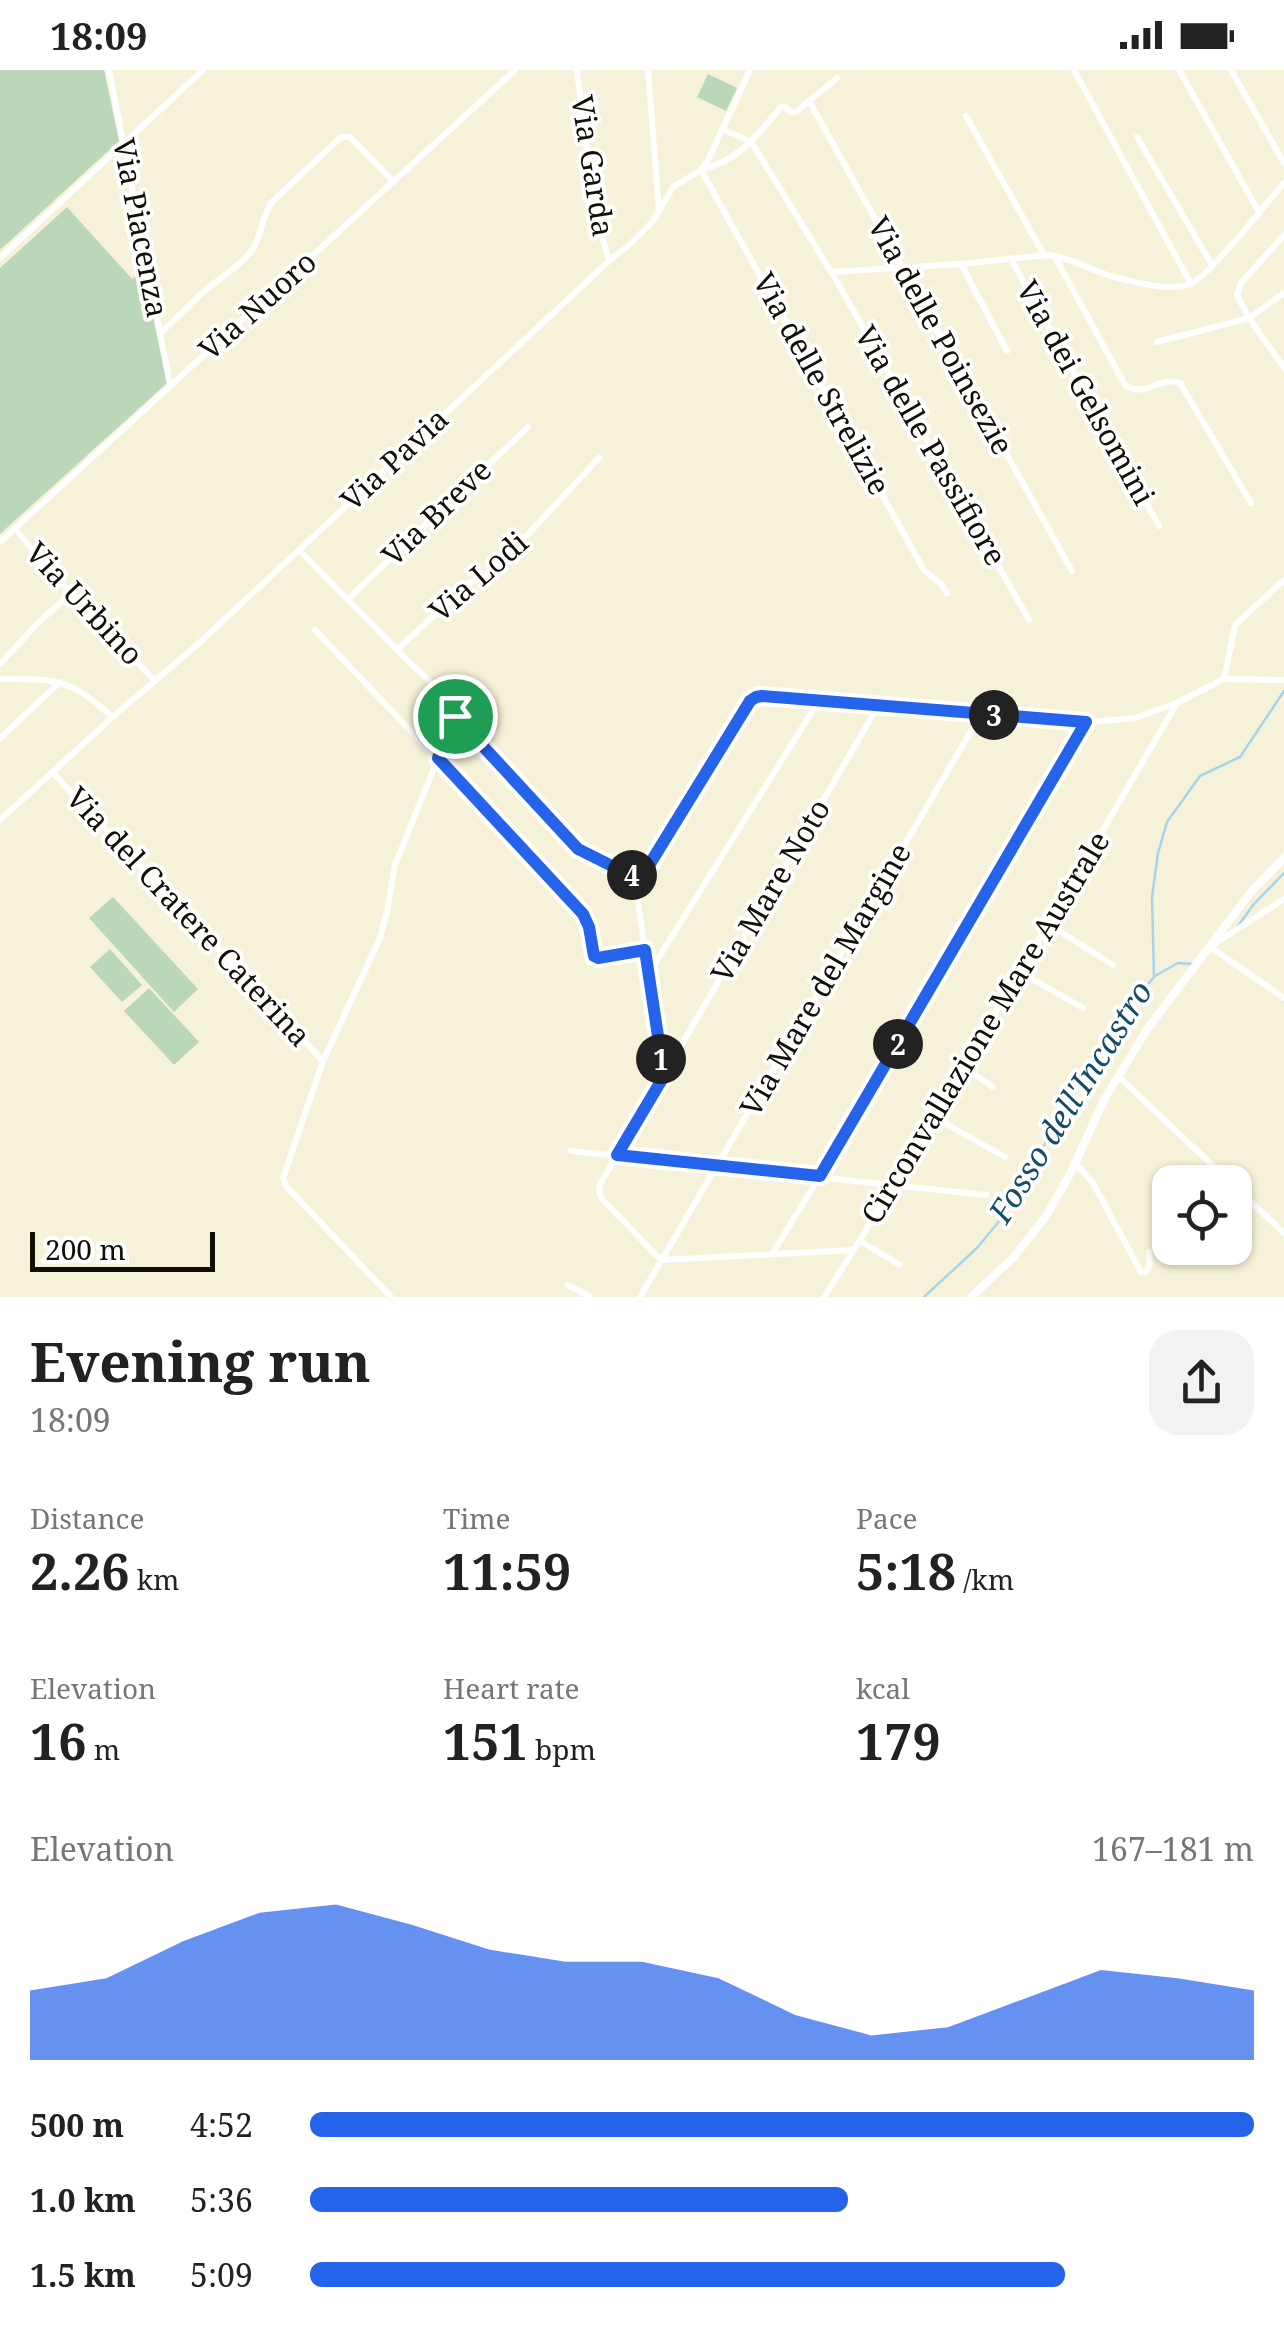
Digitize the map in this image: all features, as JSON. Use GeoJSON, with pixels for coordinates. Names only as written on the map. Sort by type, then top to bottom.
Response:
{"type":"FeatureCollection","features":[{"type":"Feature","properties":{"kind":"main road"},"geometry":{"type":"LineString","coordinates":[[971,1297],[1024,1246],[1056,1201],[1092,1122],[1148,1028],[1250,893],[1284,858]]}},
{"type":"Feature","properties":{"kind":"street","name":"Via Piacenza"},"geometry":{"type":"LineString","coordinates":[[109,70],[170,385]]}},
{"type":"Feature","properties":{"kind":"street"},"geometry":{"type":"LineString","coordinates":[[0,258],[203,70]]}},
{"type":"Feature","properties":{"kind":"street","name":"Via Nuoro"},"geometry":{"type":"LineString","coordinates":[[0,542],[515,70]]}},
{"type":"Feature","properties":{"kind":"street","name":"Via Garda"},"geometry":{"type":"LineString","coordinates":[[577,70],[588,161],[608,261]]}},
{"type":"Feature","properties":{"kind":"street"},"geometry":{"type":"LineString","coordinates":[[648,70],[658,213]]}},
{"type":"Feature","properties":{"kind":"street","name":"Via Pavia"},"geometry":{"type":"LineString","coordinates":[[0,820],[196,645],[641,233],[672,189],[701,170],[712,155],[750,70]]}},
{"type":"Feature","properties":{"kind":"street"},"geometry":{"type":"LineString","coordinates":[[1074,70],[1191,284]]}},
{"type":"Feature","properties":{"kind":"street"},"geometry":{"type":"LineString","coordinates":[[1180,70],[1259,212]]}},
{"type":"Feature","properties":{"kind":"street"},"geometry":{"type":"LineString","coordinates":[[1231,70],[1284,164]]}},
{"type":"Feature","properties":{"kind":"street"},"geometry":{"type":"LineString","coordinates":[[701,170],[752,143],[780,108],[794,112],[837,78]]}},
{"type":"Feature","properties":{"kind":"street","name":"Via delle Poinsezie"},"geometry":{"type":"LineString","coordinates":[[809,101],[1072,571]]}},
{"type":"Feature","properties":{"kind":"street"},"geometry":{"type":"LineString","coordinates":[[966,116],[1044,256]]}},
{"type":"Feature","properties":{"kind":"street"},"geometry":{"type":"LineString","coordinates":[[724,130],[752,143]]}},
{"type":"Feature","properties":{"kind":"street"},"geometry":{"type":"LineString","coordinates":[[160,333],[247,256],[272,202],[340,138],[350,137],[394,182]]}},
{"type":"Feature","properties":{"kind":"street"},"geometry":{"type":"LineString","coordinates":[[1137,138],[1212,266]]}},
{"type":"Feature","properties":{"kind":"street","name":"Via delle Passifiore"},"geometry":{"type":"LineString","coordinates":[[752,143],[832,272],[1029,620]]}},
{"type":"Feature","properties":{"kind":"street","name":"Via delle Strelizie"},"geometry":{"type":"LineString","coordinates":[[701,170],[924,570],[947,593]]}},
{"type":"Feature","properties":{"kind":"street"},"geometry":{"type":"LineString","coordinates":[[832,272],[1054,256],[1122,278],[1170,287],[1191,284],[1212,266],[1284,184]]}},
{"type":"Feature","properties":{"kind":"street"},"geometry":{"type":"LineString","coordinates":[[1283,363],[1248,318],[1238,299],[1238,288],[1284,235]]}},
{"type":"Feature","properties":{"kind":"street"},"geometry":{"type":"LineString","coordinates":[[1054,256],[1126,385],[1142,391],[1164,381],[1180,383],[1251,502]]}},
{"type":"Feature","properties":{"kind":"street","name":"Via dei Gelsomini"},"geometry":{"type":"LineString","coordinates":[[1011,259],[1159,526]]}},
{"type":"Feature","properties":{"kind":"street"},"geometry":{"type":"LineString","coordinates":[[961,264],[1007,350]]}},
{"type":"Feature","properties":{"kind":"street"},"geometry":{"type":"LineString","coordinates":[[1157,342],[1248,318],[1284,293]]}},
{"type":"Feature","properties":{"kind":"street","name":"Via Breve"},"geometry":{"type":"LineString","coordinates":[[348,600],[528,428]]}},
{"type":"Feature","properties":{"kind":"street","name":"Via Lodi"},"geometry":{"type":"LineString","coordinates":[[397,650],[466,586],[490,574],[599,458]]}},
{"type":"Feature","properties":{"kind":"street","name":"Via Urbino"},"geometry":{"type":"LineString","coordinates":[[15,528],[47,568],[154,680]]}},
{"type":"Feature","properties":{"kind":"street"},"geometry":{"type":"LineString","coordinates":[[299,550],[456,708],[395,865],[380,938],[323,1061],[283,1178],[286,1186],[391,1297]]}},
{"type":"Feature","properties":{"kind":"street"},"geometry":{"type":"LineString","coordinates":[[1224,679],[1234,627],[1284,580]]}},
{"type":"Feature","properties":{"kind":"street"},"geometry":{"type":"LineString","coordinates":[[0,664],[72,593]]}},
{"type":"Feature","properties":{"kind":"street"},"geometry":{"type":"LineString","coordinates":[[315,630],[583,914],[594,956],[645,950]]}},
{"type":"Feature","properties":{"kind":"street"},"geometry":{"type":"LineString","coordinates":[[0,679],[60,682],[82,691],[112,717]]}},
{"type":"Feature","properties":{"kind":"street"},"geometry":{"type":"LineString","coordinates":[[662,1260],[601,1197],[600,1186],[664,1076],[637,892],[640,880],[751,700],[762,696],[1086,722],[1134,718],[1177,703],[1224,679],[1282,680]]}},
{"type":"Feature","properties":{"kind":"street"},"geometry":{"type":"LineString","coordinates":[[0,738],[60,682]]}},
{"type":"Feature","properties":{"kind":"street"},"geometry":{"type":"LineString","coordinates":[[648,974],[818,702]]}},
{"type":"Feature","properties":{"kind":"street","name":"Circonvallazione Mare Australe"},"geometry":{"type":"LineString","coordinates":[[662,1260],[854,1250],[1177,703]]}},
{"type":"Feature","properties":{"kind":"street","name":"Via Mare Noto"},"geometry":{"type":"LineString","coordinates":[[664,1076],[878,706]]}},
{"type":"Feature","properties":{"kind":"street","name":"Via Mare del Margine"},"geometry":{"type":"LineString","coordinates":[[640,1297],[981,714]]}},
{"type":"Feature","properties":{"kind":"street"},"geometry":{"type":"LineString","coordinates":[[455,716],[578,849],[640,880]]}},
{"type":"Feature","properties":{"kind":"street"},"geometry":{"type":"LineString","coordinates":[[771,1255],[1086,722]]}},
{"type":"Feature","properties":{"kind":"street","name":"Via del Cratere Caterina"},"geometry":{"type":"LineString","coordinates":[[52,774],[323,1061]]}},
{"type":"Feature","properties":{"kind":"street"},"geometry":{"type":"LineString","coordinates":[[1284,899],[1210,948],[1284,998]]}},
{"type":"Feature","properties":{"kind":"street"},"geometry":{"type":"LineString","coordinates":[[1048,924],[1113,964]]}},
{"type":"Feature","properties":{"kind":"street"},"geometry":{"type":"LineString","coordinates":[[1020,972],[1082,1008]]}},
{"type":"Feature","properties":{"kind":"street"},"geometry":{"type":"LineString","coordinates":[[964,1067],[993,1087]]}},
{"type":"Feature","properties":{"kind":"street"},"geometry":{"type":"LineString","coordinates":[[1118,1078],[1211,1165]]}},
{"type":"Feature","properties":{"kind":"street"},"geometry":{"type":"LineString","coordinates":[[934,1118],[1005,1157]]}},
{"type":"Feature","properties":{"kind":"street"},"geometry":{"type":"LineString","coordinates":[[571,1151],[986,1195]]}},
{"type":"Feature","properties":{"kind":"street"},"geometry":{"type":"LineString","coordinates":[[1075,1163],[1091,1180],[1141,1272],[1148,1269],[1149,1252]]}},
{"type":"Feature","properties":{"kind":"street"},"geometry":{"type":"LineString","coordinates":[[1252,1203],[1284,1233]]}},
{"type":"Feature","properties":{"kind":"street"},"geometry":{"type":"LineString","coordinates":[[860,1241],[900,1265]]}},
{"type":"Feature","properties":{"kind":"street"},"geometry":{"type":"LineString","coordinates":[[824,1297],[854,1250]]}},
{"type":"Feature","properties":{"kind":"street"},"geometry":{"type":"LineString","coordinates":[[568,1284],[590,1297]]}},
{"type":"Feature","properties":{"kind":"green space"},"geometry":{"type":"Polygon","coordinates":[[[0,70],[104,70],[119,141],[0,250],[0,70]]]}},
{"type":"Feature","properties":{"kind":"green space"},"geometry":{"type":"Polygon","coordinates":[[[708,74],[737,88],[726,111],[697,97],[708,74]]]}},
{"type":"Feature","properties":{"kind":"green space"},"geometry":{"type":"Polygon","coordinates":[[[67,207],[132,279],[143,270],[167,383],[0,534],[0,268],[67,207]]]}},
{"type":"Feature","properties":{"kind":"green space"},"geometry":{"type":"Polygon","coordinates":[[[113,897],[198,989],[174,1012],[89,918],[113,897]]]}},
{"type":"Feature","properties":{"kind":"green space"},"geometry":{"type":"Polygon","coordinates":[[[110,949],[142,985],[122,1002],[90,967],[110,949]]]}},
{"type":"Feature","properties":{"kind":"green space"},"geometry":{"type":"Polygon","coordinates":[[[149,988],[199,1042],[174,1065],[124,1011],[149,988]]]}},
{"type":"Feature","properties":{"kind":"waterway","name":"Fosso dell'Incastro"},"geometry":{"type":"LineString","coordinates":[[924,1297],[977,1248],[1000,1220],[1118,1020],[1154,977],[1152,897],[1167,822],[1200,776],[1240,757],[1284,691]]}},
{"type":"Feature","properties":{"kind":"waterway"},"geometry":{"type":"LineString","coordinates":[[1238,926],[1284,873]]}},
{"type":"Feature","properties":{"kind":"waterway"},"geometry":{"type":"LineString","coordinates":[[1155,976],[1178,963],[1193,964]]}},
{"type":"Feature","properties":{"kind":"route"},"geometry":{"type":"LineString","coordinates":[[756,697],[1086,722],[820,1176],[617,1155],[664,1076],[645,950],[598,958],[593,955],[583,914],[438,758],[455,716],[578,849],[640,880],[756,697]]}}]}
